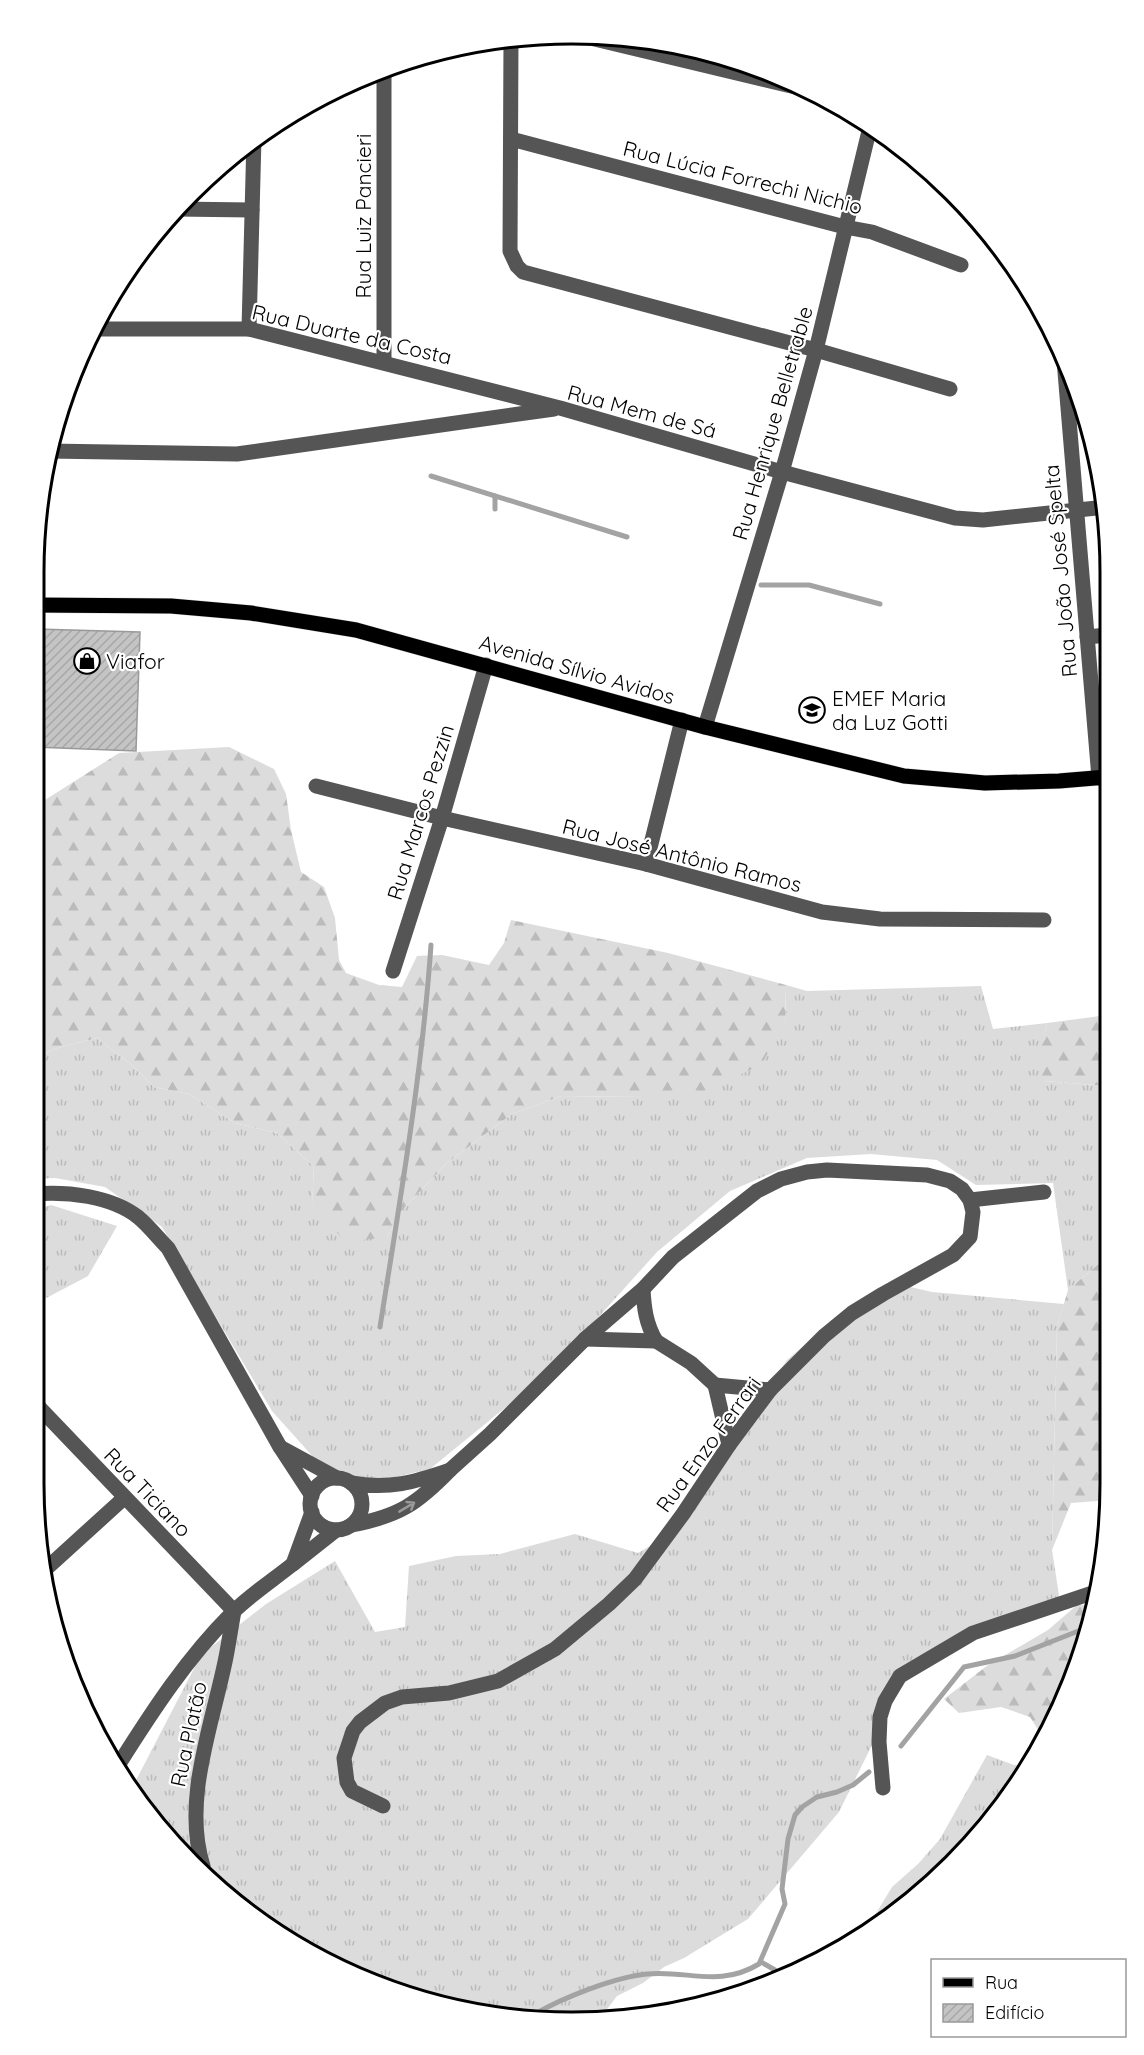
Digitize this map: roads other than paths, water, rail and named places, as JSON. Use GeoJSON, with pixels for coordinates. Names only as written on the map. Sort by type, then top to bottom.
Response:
{"type":"FeatureCollection","features":[{"type":"Feature","properties":{"kind":"main road","name":"Avenida Sílvio Avidos"},"geometry":{"type":"LineString","coordinates":[[44,605],[171,606],[251,613],[356,630],[705,727],[903,776],[985,783],[1100,777]]}},
{"type":"Feature","properties":{"kind":"street"},"geometry":{"type":"LineString","coordinates":[[511,47],[510,251],[517,266],[523,272],[816,350],[950,389]]}},
{"type":"Feature","properties":{"kind":"street","name":"Rua Luiz Pancieri"},"geometry":{"type":"LineString","coordinates":[[384,79],[384,362]]}},
{"type":"Feature","properties":{"kind":"street","name":"Rua Henrique Belletrable"},"geometry":{"type":"LineString","coordinates":[[705,727],[782,472],[816,350],[868,135]]}},
{"type":"Feature","properties":{"kind":"street","name":"Rua Lúcia Forrechi Nichio"},"geometry":{"type":"LineString","coordinates":[[511,139],[845,227],[872,232],[961,265]]}},
{"type":"Feature","properties":{"kind":"street"},"geometry":{"type":"LineString","coordinates":[[249,329],[254,150]]}},
{"type":"Feature","properties":{"kind":"street"},"geometry":{"type":"LineString","coordinates":[[188,209],[252,210]]}},
{"type":"Feature","properties":{"kind":"street","name":"Rua Duarte da Costa"},"geometry":{"type":"LineString","coordinates":[[103,329],[249,329],[560,408]]}},
{"type":"Feature","properties":{"kind":"street","name":"Rua Mem de Sá"},"geometry":{"type":"LineString","coordinates":[[58,451],[237,454],[560,408],[955,519],[983,520],[1096,508]]}},
{"type":"Feature","properties":{"kind":"street","name":"Rua João José Spelta"},"geometry":{"type":"LineString","coordinates":[[1074,409],[1075,510],[1100,751]]}},
{"type":"Feature","properties":{"kind":"street"},"geometry":{"type":"LineString","coordinates":[[1087,637],[1100,636]]}},
{"type":"Feature","properties":{"kind":"street","name":"Rua Marcos Pezzin"},"geometry":{"type":"LineString","coordinates":[[393,971],[442,818],[486,665]]}},
{"type":"Feature","properties":{"kind":"street"},"geometry":{"type":"LineString","coordinates":[[646,864],[682,720]]}},
{"type":"Feature","properties":{"kind":"street","name":"Rua José Antônio Ramos"},"geometry":{"type":"LineString","coordinates":[[316,786],[442,818],[646,864],[788,904],[853,917],[1044,920]]}},
{"type":"Feature","properties":{"kind":"street"},"geometry":{"type":"LineString","coordinates":[[122,1760],[190,1658],[234,1611],[336,1530],[398,1512],[428,1492],[585,1339],[643,1289],[673,1257],[757,1191],[781,1179],[807,1172],[827,1170],[927,1175],[950,1181],[962,1189],[970,1200],[1044,1192]]}},
{"type":"Feature","properties":{"kind":"street"},"geometry":{"type":"LineString","coordinates":[[44,1194],[69,1194],[119,1206],[138,1217],[153,1231],[173,1258],[280,1447],[312,1496],[312,1512],[293,1564]]}},
{"type":"Feature","properties":{"kind":"street","name":"Rua Enzo Ferrari"},"geometry":{"type":"LineString","coordinates":[[383,1806],[352,1791],[347,1782],[344,1758],[353,1731],[360,1722],[385,1703],[402,1697],[449,1693],[498,1681],[555,1649],[609,1604],[635,1579],[684,1514],[729,1445],[770,1390],[824,1336],[852,1313],[960,1249],[970,1237],[973,1228],[970,1200]]}},
{"type":"Feature","properties":{"kind":"street"},"geometry":{"type":"LineString","coordinates":[[643,1289],[648,1328],[656,1341],[691,1363],[715,1385],[729,1445]]}},
{"type":"Feature","properties":{"kind":"street"},"geometry":{"type":"LineString","coordinates":[[585,1339],[656,1341]]}},
{"type":"Feature","properties":{"kind":"street"},"geometry":{"type":"LineString","coordinates":[[715,1385],[770,1390]]}},
{"type":"Feature","properties":{"kind":"street","name":"Rua Ticiano"},"geometry":{"type":"LineString","coordinates":[[44,1413],[234,1611]]}},
{"type":"Feature","properties":{"kind":"street"},"geometry":{"type":"LineString","coordinates":[[280,1447],[357,1488],[362,1504],[357,1519],[352,1525]]}},
{"type":"Feature","properties":{"kind":"street"},"geometry":{"type":"LineString","coordinates":[[312,1496],[321,1483],[344,1480],[385,1487],[413,1483],[450,1470]]}},
{"type":"Feature","properties":{"kind":"street"},"geometry":{"type":"LineString","coordinates":[[50,1565],[124,1498]]}},
{"type":"Feature","properties":{"kind":"street"},"geometry":{"type":"LineString","coordinates":[[312,1512],[321,1525],[336,1530]]}},
{"type":"Feature","properties":{"kind":"street"},"geometry":{"type":"LineString","coordinates":[[883,1788],[879,1742],[880,1717],[885,1701],[900,1676],[973,1633],[1088,1594]]}},
{"type":"Feature","properties":{"kind":"street","name":"Rua Platão"},"geometry":{"type":"LineString","coordinates":[[201,1859],[196,1846],[195,1807],[209,1729],[227,1656],[234,1611]]}},
{"type":"Feature","properties":{"kind":"waterway"},"geometry":{"type":"LineString","coordinates":[[431,476],[627,537]]}},
{"type":"Feature","properties":{"kind":"waterway"},"geometry":{"type":"LineString","coordinates":[[495,496],[495,509]]}},
{"type":"Feature","properties":{"kind":"waterway"},"geometry":{"type":"LineString","coordinates":[[761,585],[809,585],[880,604]]}},
{"type":"Feature","properties":{"kind":"waterway"},"geometry":{"type":"LineString","coordinates":[[380,1327],[416,1089],[431,945]]}},
{"type":"Feature","properties":{"kind":"waterway"},"geometry":{"type":"LineString","coordinates":[[901,1746],[964,1667],[1015,1656],[1079,1631]]}},
{"type":"Feature","properties":{"kind":"waterway"},"geometry":{"type":"LineString","coordinates":[[542,2010],[589,1989],[634,1976],[662,1973],[717,1977],[744,1971],[759,1964],[785,1904],[782,1889],[788,1839],[795,1815],[817,1797],[853,1785],[869,1772]]}},
{"type":"Feature","properties":{"kind":"waterway"},"geometry":{"type":"LineString","coordinates":[[761,1962],[775,1971]]}},
{"type":"Feature","properties":{"kind":"place","name":"Viafor"},"geometry":{"type":"Point","coordinates":[87,661]}},
{"type":"Feature","properties":{"kind":"place","name":"EMEF Maria da Luz Gotti"},"geometry":{"type":"Point","coordinates":[812,710]}}]}
